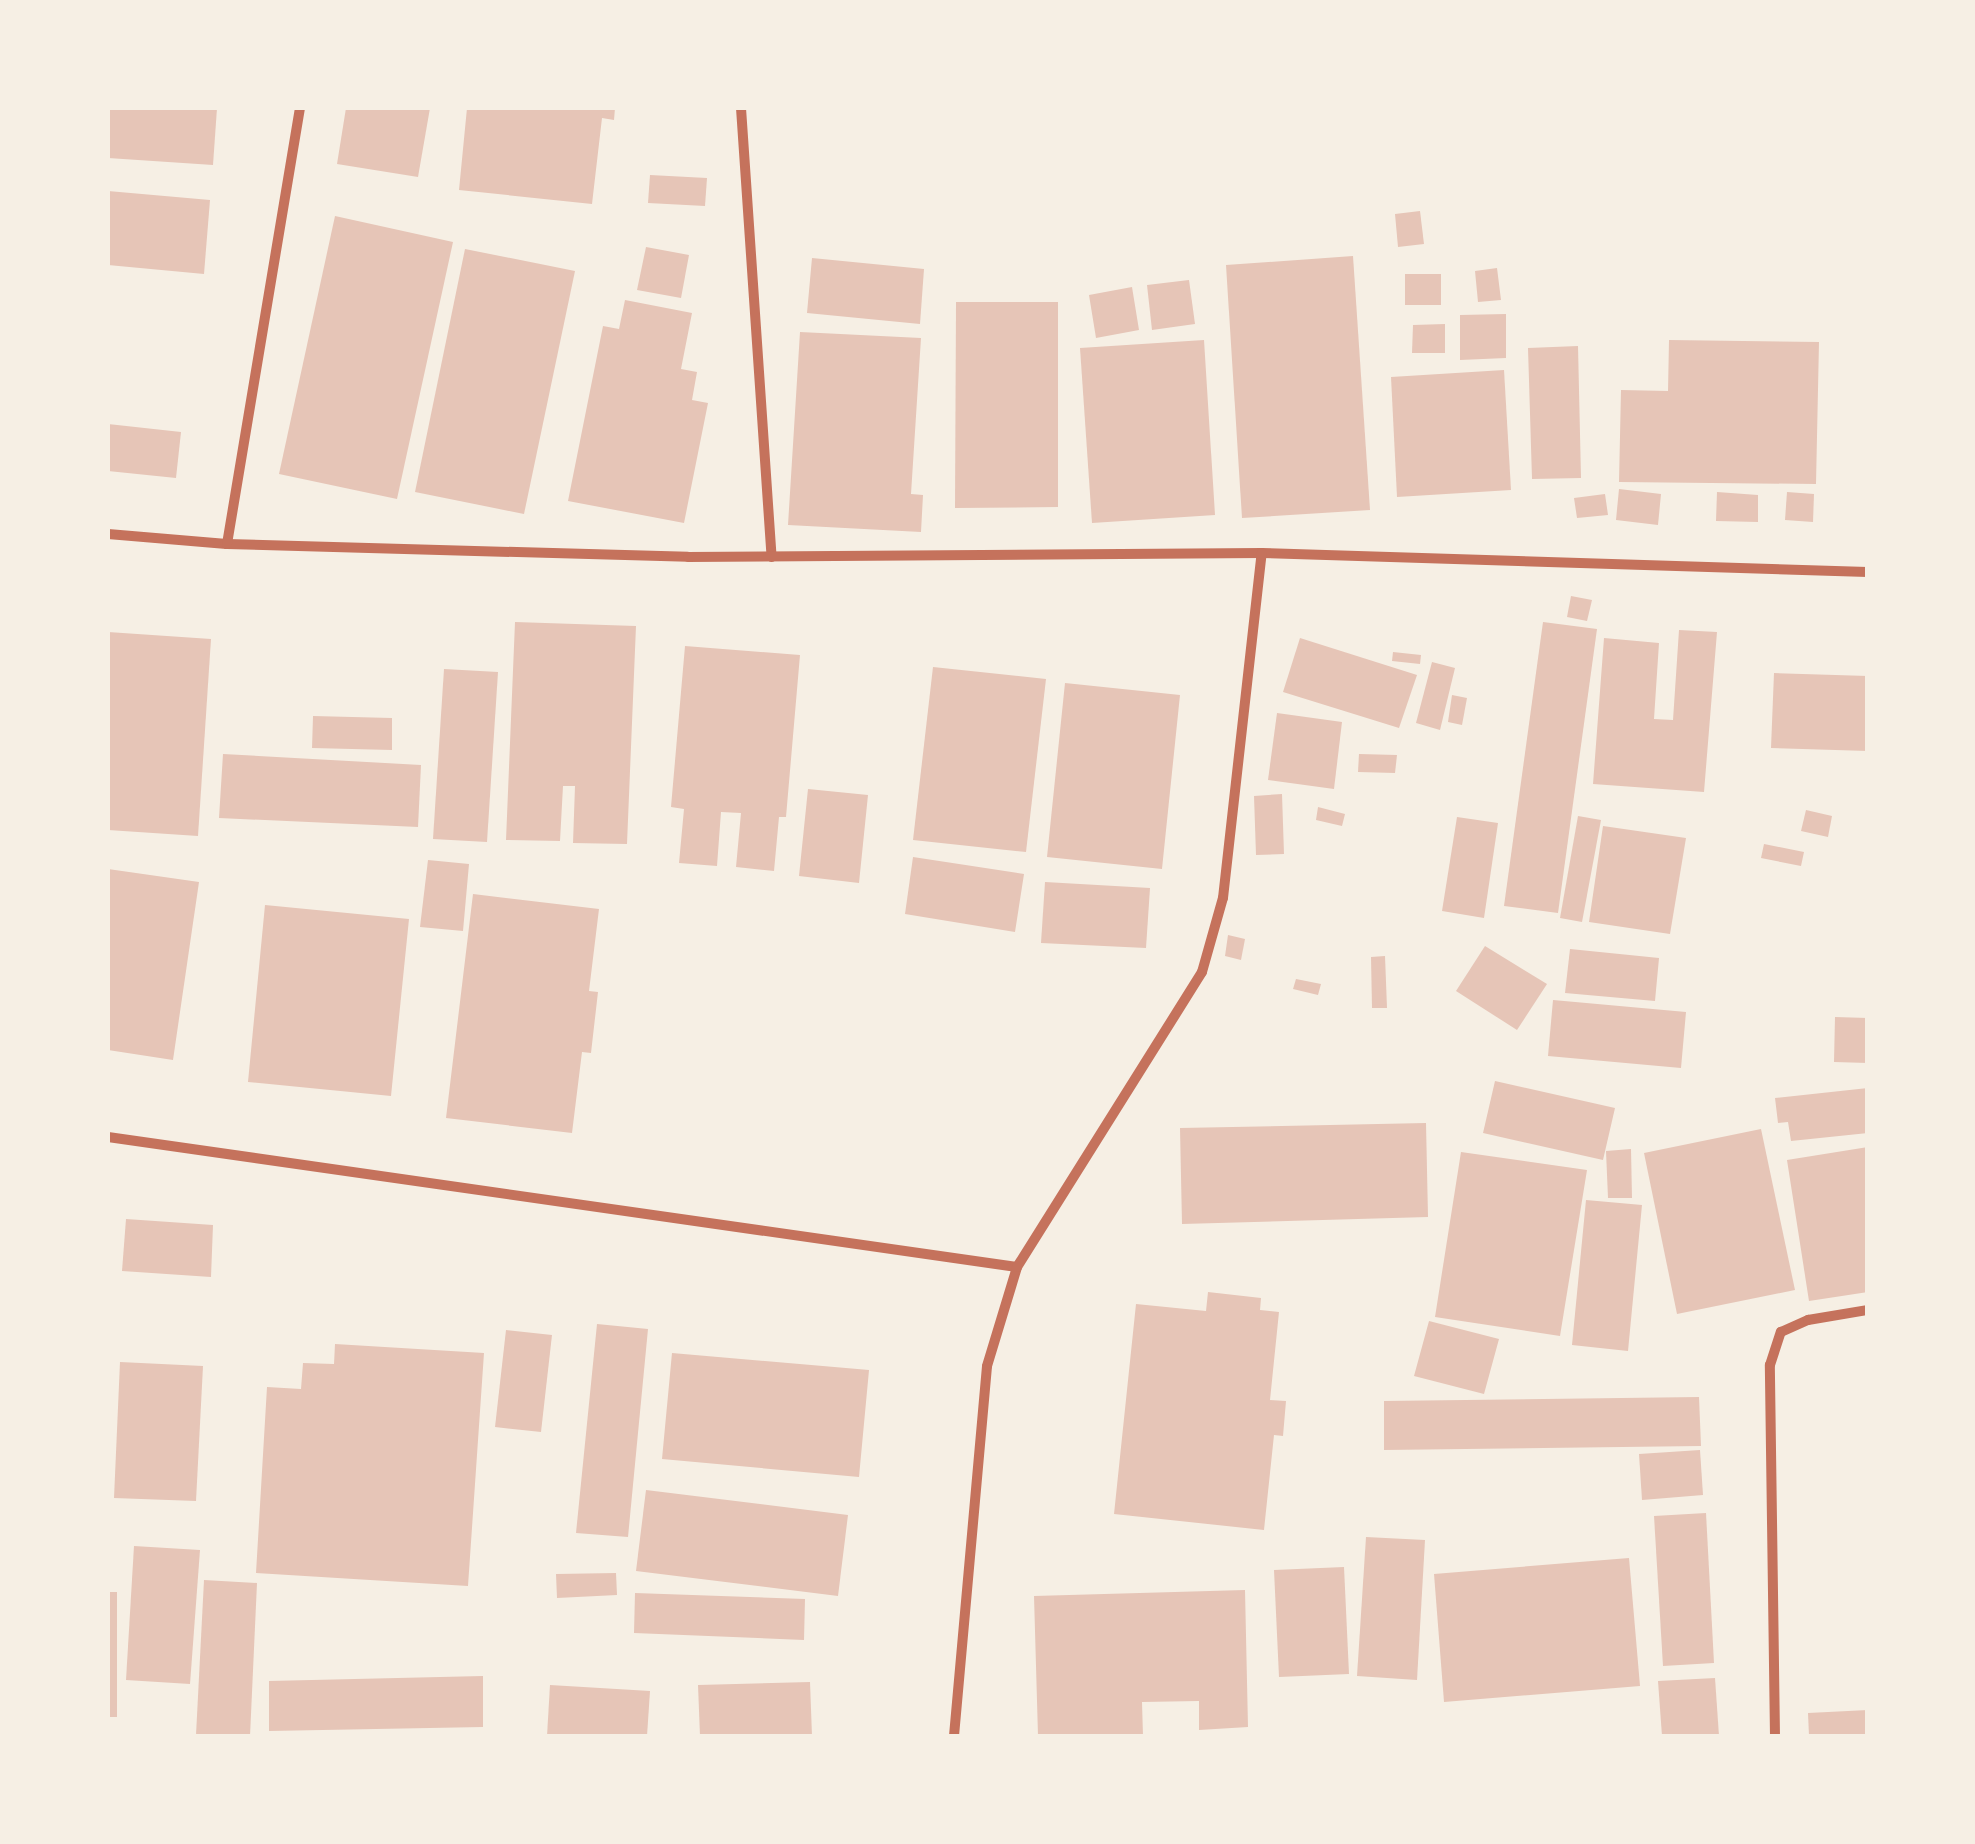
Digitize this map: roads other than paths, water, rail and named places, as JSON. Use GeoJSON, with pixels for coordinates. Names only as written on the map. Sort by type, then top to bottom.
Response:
{"type":"FeatureCollection","features":[{"type":"Feature","properties":{"kind":"street"},"geometry":{"type":"LineString","coordinates":[[227,544],[300,108]]}},
{"type":"Feature","properties":{"kind":"street"},"geometry":{"type":"LineString","coordinates":[[741,108],[772,556]]}},
{"type":"Feature","properties":{"kind":"street"},"geometry":{"type":"LineString","coordinates":[[108,534],[227,544],[772,556],[1262,553],[1868,572]]}},
{"type":"Feature","properties":{"kind":"street"},"geometry":{"type":"LineString","coordinates":[[954,1736],[987,1366],[1017,1267],[1202,972],[1223,898],[1262,553]]}},
{"type":"Feature","properties":{"kind":"street"},"geometry":{"type":"LineString","coordinates":[[108,1136],[1017,1267]]}},
{"type":"Feature","properties":{"kind":"street"},"geometry":{"type":"LineString","coordinates":[[1775,1736],[1770,1366],[1782,1332],[1808,1320],[1868,1310]]}}]}
